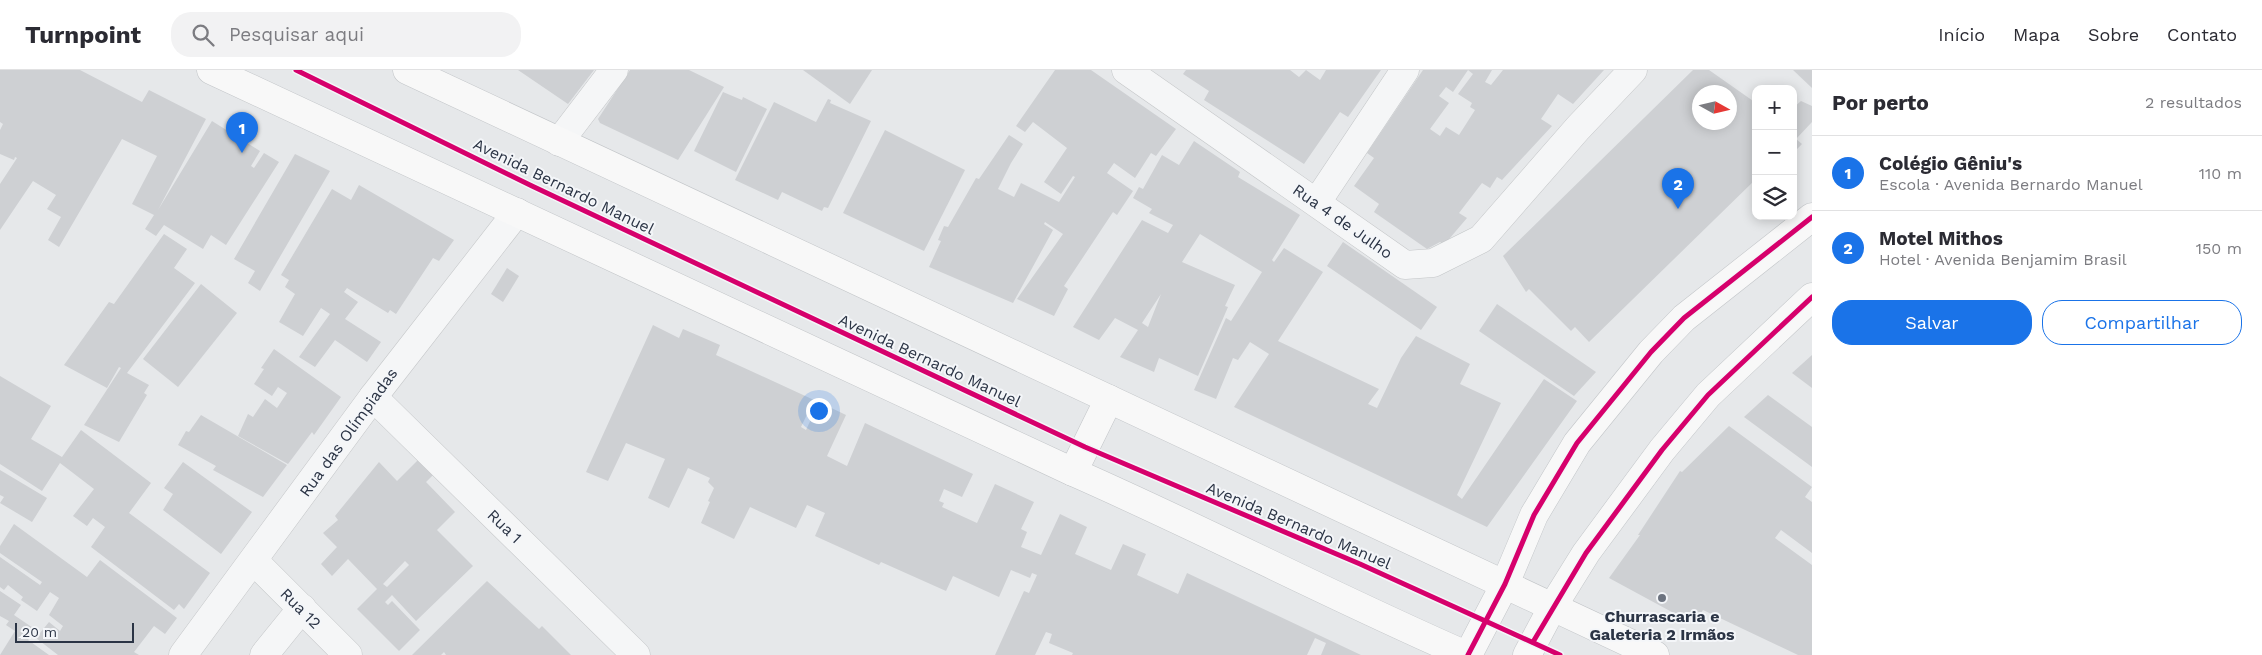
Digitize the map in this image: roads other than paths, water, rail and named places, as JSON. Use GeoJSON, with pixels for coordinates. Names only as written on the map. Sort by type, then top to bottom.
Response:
{"type":"FeatureCollection","features":[{"type":"Feature","properties":{"kind":"main road"},"geometry":{"type":"LineString","coordinates":[[211,70],[1073,472],[1142,502],[1293,576],[1467,655],[1505,584],[1534,515],[1577,443],[1651,352],[1684,318],[1812,217]]}},
{"type":"Feature","properties":{"kind":"main road","name":"Avenida Bernardo Manuel"},"geometry":{"type":"LineString","coordinates":[[407,70],[1655,655]]}},
{"type":"Feature","properties":{"kind":"main road"},"geometry":{"type":"LineString","coordinates":[[1527,655],[1553,606],[1586,553],[1621,503],[1662,450],[1708,395],[1812,297]]}},
{"type":"Feature","properties":{"kind":"main road"},"geometry":{"type":"LineString","coordinates":[[1073,472],[1109,399]]}},
{"type":"Feature","properties":{"kind":"street"},"geometry":{"type":"LineString","coordinates":[[560,142],[614,70]]}},
{"type":"Feature","properties":{"kind":"street"},"geometry":{"type":"LineString","coordinates":[[1317,202],[1405,70]]}},
{"type":"Feature","properties":{"kind":"street","name":"Rua 4 de Julho"},"geometry":{"type":"LineString","coordinates":[[1139,74],[1405,264],[1433,263],[1481,239],[1578,128],[1633,70]]}},
{"type":"Feature","properties":{"kind":"street","name":"Rua das Olímpiadas"},"geometry":{"type":"LineString","coordinates":[[183,655],[373,397],[517,212]]}},
{"type":"Feature","properties":{"kind":"street","name":"Rua 1"},"geometry":{"type":"LineString","coordinates":[[373,397],[636,655]]}},
{"type":"Feature","properties":{"kind":"street","name":"Rua 12"},"geometry":{"type":"LineString","coordinates":[[254,561],[348,655]]}},
{"type":"Feature","properties":{"kind":"street"},"geometry":{"type":"LineString","coordinates":[[264,655],[302,608]]}},
{"type":"Feature","properties":{"kind":"place","name":"Colégio Gêniu's"},"geometry":{"type":"Point","coordinates":[242,153]}},
{"type":"Feature","properties":{"kind":"place","name":"Motel Mithos"},"geometry":{"type":"Point","coordinates":[1678,209]}},
{"type":"Feature","properties":{"kind":"place","name":"Churrascaria e Galeteria 2 Irmãos"},"geometry":{"type":"Point","coordinates":[1662,598]}}]}
